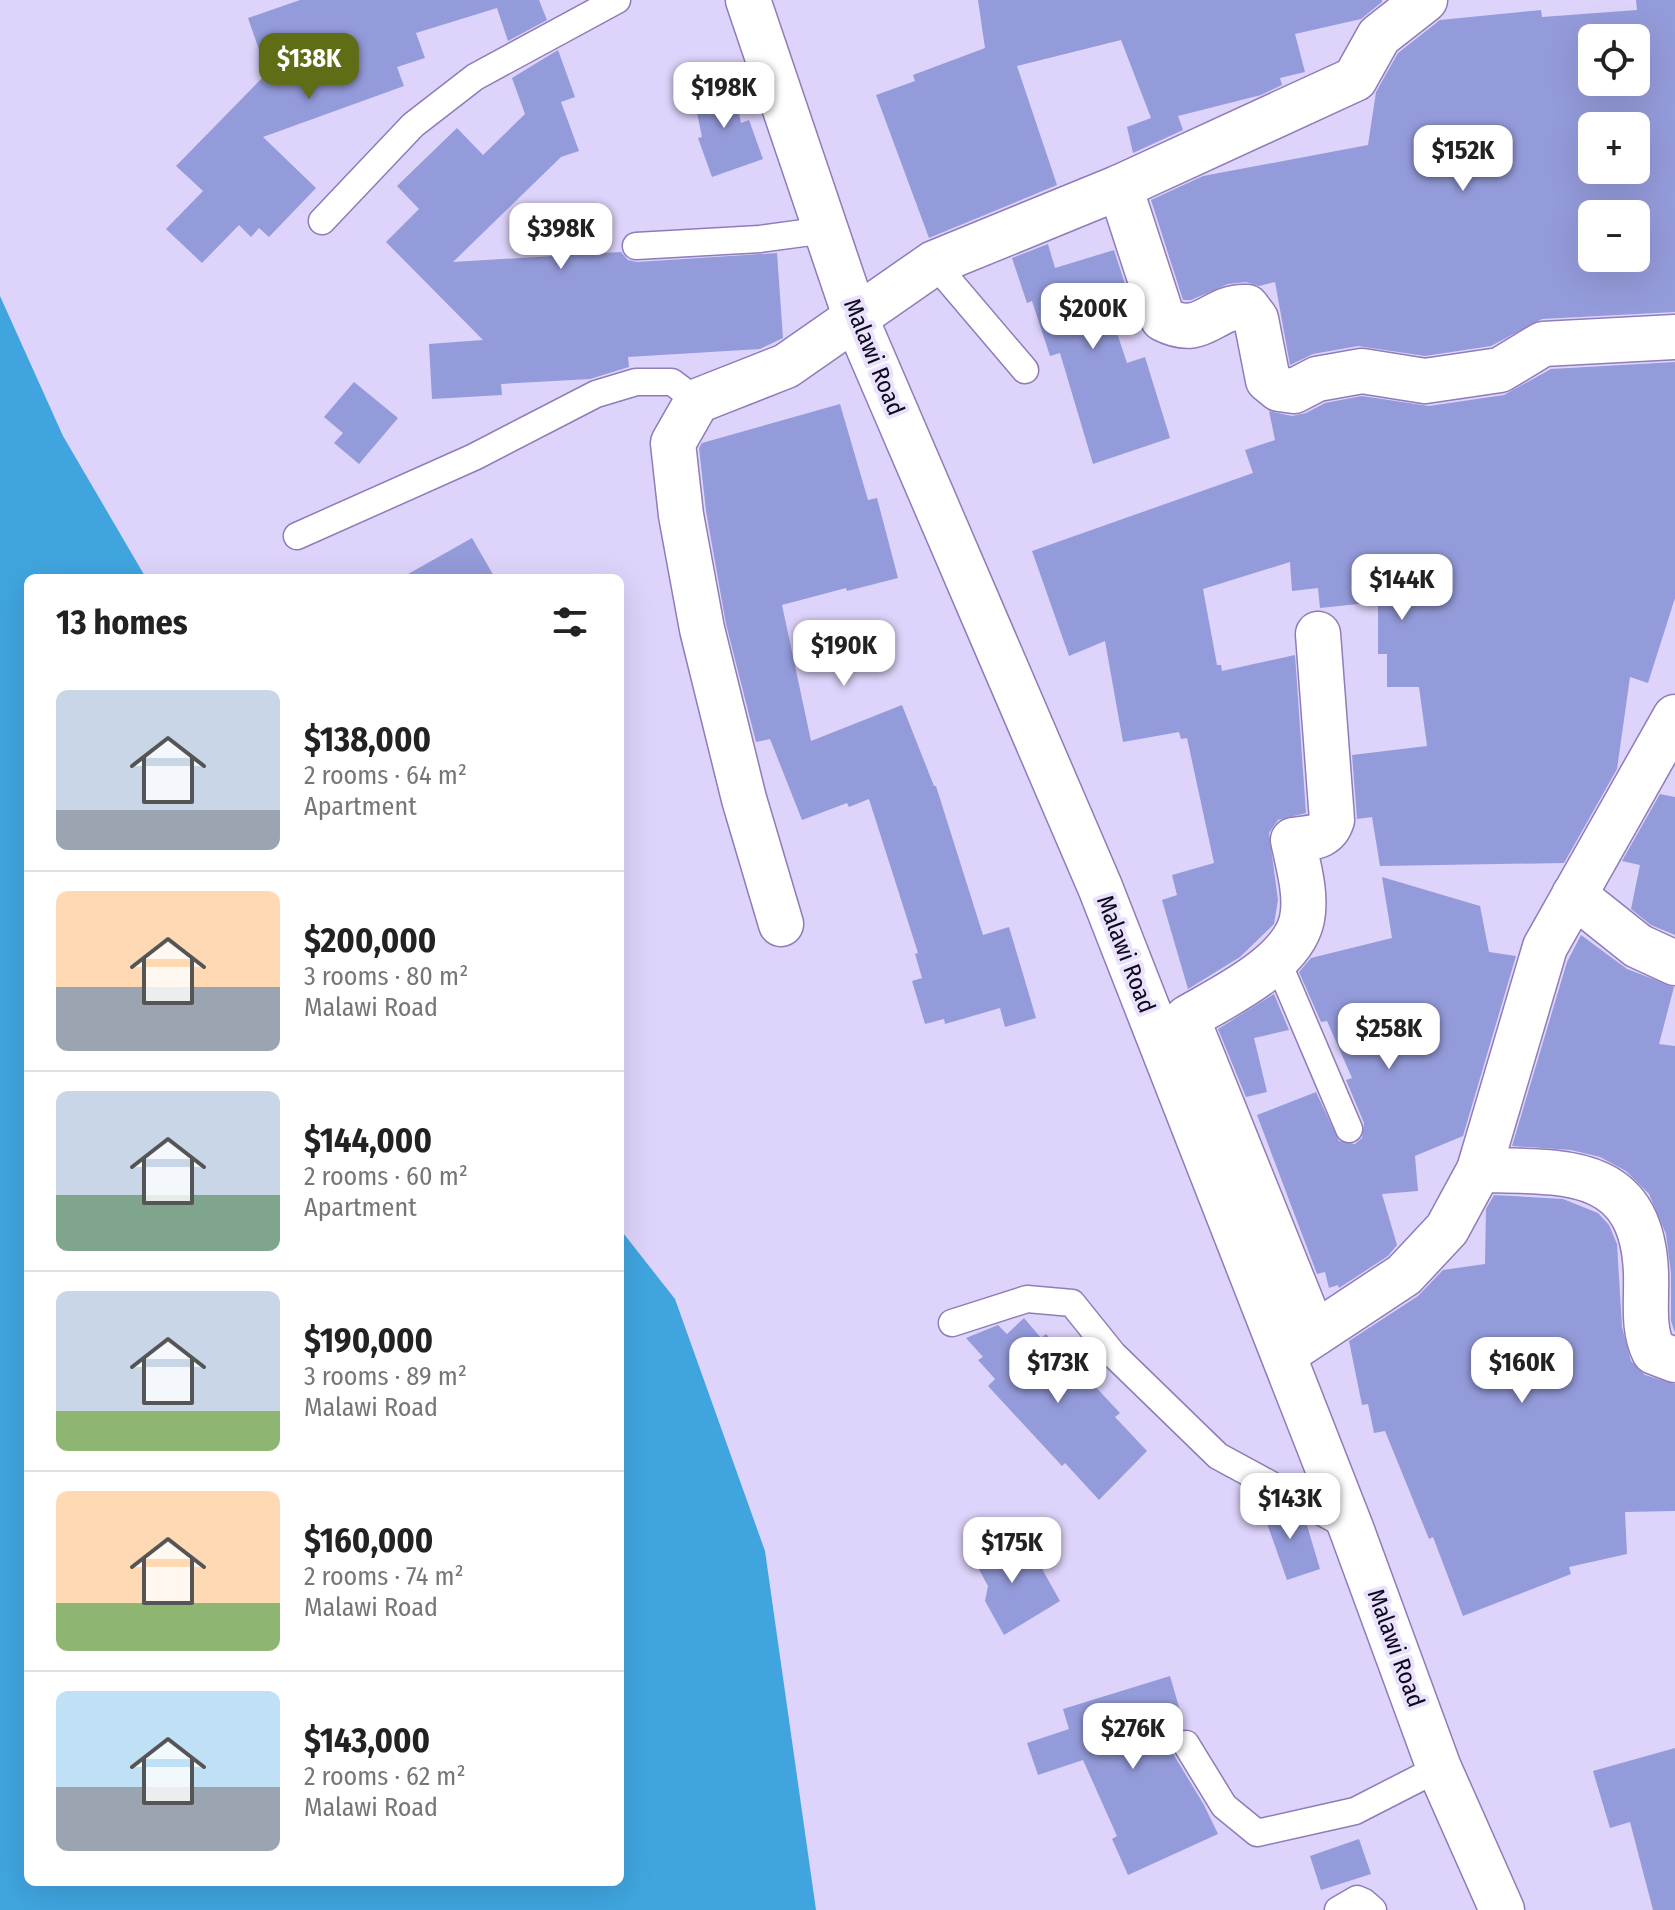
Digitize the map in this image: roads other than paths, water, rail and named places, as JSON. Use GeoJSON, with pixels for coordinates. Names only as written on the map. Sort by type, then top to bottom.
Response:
{"type":"FeatureCollection","features":[{"type":"Feature","properties":{"kind":"street","name":"Malawi Road"},"geometry":{"type":"LineString","coordinates":[[748,0],[856,319],[1298,1345],[1351,1528],[1439,1768],[1502,1910]]}},
{"type":"Feature","properties":{"kind":"street"},"geometry":{"type":"LineString","coordinates":[[781,924],[744,799],[702,629],[681,515],[673,443],[697,401],[786,366],[934,263],[1120,187],[1355,79],[1379,36],[1425,0]]}},
{"type":"Feature","properties":{"kind":"street"},"geometry":{"type":"LineString","coordinates":[[1120,187],[1163,319],[1177,326],[1196,327],[1234,306],[1247,307],[1256,319],[1268,380],[1279,389],[1294,391],[1317,379],[1362,371],[1425,381],[1500,370],[1543,344],[1675,337]]}},
{"type":"Feature","properties":{"kind":"street"},"geometry":{"type":"LineString","coordinates":[[1318,634],[1332,820],[1329,830],[1321,836],[1293,840],[1303,893],[1302,919],[1294,940],[1277,960],[1238,988],[1187,1018],[1298,1345],[1404,1275],[1447,1229],[1479,1170],[1545,947],[1675,717]]}},
{"type":"Feature","properties":{"kind":"street"},"geometry":{"type":"LineString","coordinates":[[1574,895],[1638,946],[1675,963]]}},
{"type":"Feature","properties":{"kind":"street"},"geometry":{"type":"LineString","coordinates":[[1479,1170],[1562,1172],[1603,1184],[1631,1208],[1645,1261],[1645,1336],[1654,1352],[1675,1360]]}},
{"type":"Feature","properties":{"kind":"lane"},"geometry":{"type":"LineString","coordinates":[[322,221],[413,125],[475,77],[617,0]]}},
{"type":"Feature","properties":{"kind":"lane"},"geometry":{"type":"LineString","coordinates":[[636,246],[760,239],[826,230]]}},
{"type":"Feature","properties":{"kind":"lane"},"geometry":{"type":"LineString","coordinates":[[934,263],[1025,370]]}},
{"type":"Feature","properties":{"kind":"lane"},"geometry":{"type":"LineString","coordinates":[[297,536],[474,457],[596,394],[636,382],[672,382],[697,401]]}},
{"type":"Feature","properties":{"kind":"lane"},"geometry":{"type":"LineString","coordinates":[[1277,960],[1349,1129]]}},
{"type":"Feature","properties":{"kind":"lane"},"geometry":{"type":"LineString","coordinates":[[952,1323],[1027,1299],[1072,1303],[1113,1354],[1218,1456],[1351,1528]]}},
{"type":"Feature","properties":{"kind":"lane"},"geometry":{"type":"LineString","coordinates":[[1186,1744],[1224,1806],[1257,1833],[1355,1811],[1439,1768]]}},
{"type":"Feature","properties":{"kind":"lane"},"geometry":{"type":"LineString","coordinates":[[1338,1910],[1357,1899],[1373,1910]]}},
{"type":"Feature","properties":{"kind":"water"},"geometry":{"type":"Polygon","coordinates":[[[0,296],[63,436],[144,574],[24,574],[24,1886],[624,1886],[624,1234],[675,1299],[765,1551],[816,1910],[0,1910],[0,296]]]}}]}
